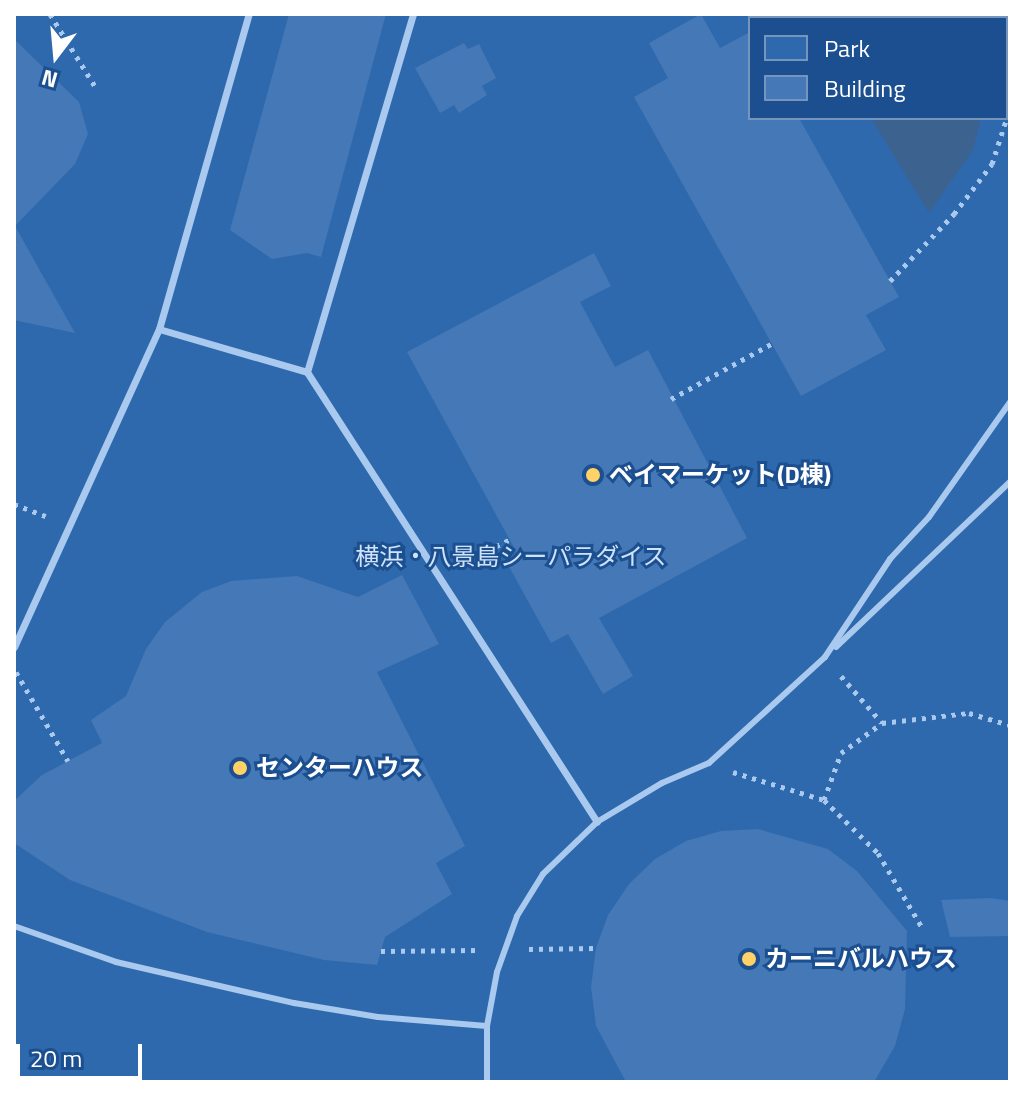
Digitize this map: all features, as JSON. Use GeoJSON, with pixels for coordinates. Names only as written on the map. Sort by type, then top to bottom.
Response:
{"type":"FeatureCollection","features":[{"type":"Feature","properties":{"kind":"street"},"geometry":{"type":"LineString","coordinates":[[14,647],[159,329],[249,14]]}},
{"type":"Feature","properties":{"kind":"street"},"geometry":{"type":"LineString","coordinates":[[307,372],[413,14]]}},
{"type":"Feature","properties":{"kind":"street"},"geometry":{"type":"LineString","coordinates":[[159,329],[307,372],[597,822]]}},
{"type":"Feature","properties":{"kind":"lane"},"geometry":{"type":"LineString","coordinates":[[825,657],[890,559],[929,517],[1010,402]]}},
{"type":"Feature","properties":{"kind":"lane"},"geometry":{"type":"LineString","coordinates":[[487,1082],[487,1026],[497,972],[517,916],[543,874],[597,822],[662,783],[709,763],[1010,482]]}},
{"type":"Feature","properties":{"kind":"lane"},"geometry":{"type":"LineString","coordinates":[[14,926],[116,962],[294,1003],[487,1026]]}},
{"type":"Feature","properties":{"kind":"path"},"geometry":{"type":"LineString","coordinates":[[50,14],[96,88]]}},
{"type":"Feature","properties":{"kind":"path"},"geometry":{"type":"LineString","coordinates":[[890,281],[954,214],[992,164],[1006,120]]}},
{"type":"Feature","properties":{"kind":"path"},"geometry":{"type":"LineString","coordinates":[[671,399],[771,344]]}},
{"type":"Feature","properties":{"kind":"path"},"geometry":{"type":"LineString","coordinates":[[14,504],[70,525]]}},
{"type":"Feature","properties":{"kind":"path"},"geometry":{"type":"LineString","coordinates":[[825,657],[882,723]]}},
{"type":"Feature","properties":{"kind":"path"},"geometry":{"type":"LineString","coordinates":[[14,669],[68,761]]}},
{"type":"Feature","properties":{"kind":"path"},"geometry":{"type":"LineString","coordinates":[[824,800],[841,753],[882,723],[969,713],[1010,725]]}},
{"type":"Feature","properties":{"kind":"path"},"geometry":{"type":"LineString","coordinates":[[709,763],[824,800],[878,853],[923,929]]}},
{"type":"Feature","properties":{"kind":"path"},"geometry":{"type":"LineString","coordinates":[[14,1076],[34,1082]]}},
{"type":"Feature","properties":{"kind":"green space","name":"横浜・八景島シーパラダイス"},"geometry":{"type":"Polygon","coordinates":[[[14,14],[1010,14],[1010,1082],[14,1082],[14,14]]]}},
{"type":"Feature","properties":{"kind":"shaded area"},"geometry":{"type":"Polygon","coordinates":[[[872,120],[980,120],[973,150],[929,213],[872,120]]]}},
{"type":"Feature","properties":{"kind":"building"},"geometry":{"type":"Polygon","coordinates":[[[289,14],[386,14],[321,257],[307,253],[272,259],[230,230],[289,14]]]}},
{"type":"Feature","properties":{"kind":"building"},"geometry":{"type":"Polygon","coordinates":[[[701,14],[720,48],[748,33],[748,120],[800,120],[899,297],[866,315],[886,350],[801,396],[634,97],[668,78],[649,43],[701,14]]]}},
{"type":"Feature","properties":{"kind":"building"},"geometry":{"type":"Polygon","coordinates":[[[14,39],[79,102],[88,134],[75,164],[15,226],[75,333],[14,320],[14,39]]]}},
{"type":"Feature","properties":{"kind":"building"},"geometry":{"type":"Polygon","coordinates":[[[464,43],[468,49],[479,44],[496,78],[482,86],[487,95],[459,113],[454,105],[440,113],[415,68],[464,43]]]}},
{"type":"Feature","properties":{"kind":"building","name":"ベイマーケット(D棟)"},"geometry":{"type":"Polygon","coordinates":[[[594,253],[611,286],[580,302],[615,367],[648,350],[747,538],[599,618],[633,676],[603,694],[568,634],[551,643],[506,561],[517,553],[407,352],[594,253]]]}},
{"type":"Feature","properties":{"kind":"building","name":"センターハウス"},"geometry":{"type":"Polygon","coordinates":[[[402,575],[439,644],[377,672],[465,846],[436,863],[452,894],[385,937],[377,965],[324,960],[207,932],[70,880],[14,843],[14,801],[42,775],[102,743],[91,720],[126,696],[146,649],[165,622],[202,592],[231,581],[297,576],[358,597],[402,575]]]}},
{"type":"Feature","properties":{"kind":"building","name":"カーニバルハウス"},"geometry":{"type":"Polygon","coordinates":[[[758,829],[828,849],[857,871],[907,931],[905,1009],[895,1046],[874,1082],[626,1082],[596,1026],[591,987],[596,948],[608,915],[629,884],[655,859],[686,841],[721,831],[758,829]]]}},
{"type":"Feature","properties":{"kind":"building"},"geometry":{"type":"Polygon","coordinates":[[[991,898],[1010,901],[1010,936],[950,937],[941,900],[991,898]]]}},
{"type":"Feature","properties":{"kind":"place","name":"ベイマーケット(D棟)"},"geometry":{"type":"Point","coordinates":[593,475]}},
{"type":"Feature","properties":{"kind":"place","name":"センターハウス"},"geometry":{"type":"Point","coordinates":[240,768]}},
{"type":"Feature","properties":{"kind":"place","name":"カーニバルハウス"},"geometry":{"type":"Point","coordinates":[749,959]}}]}
